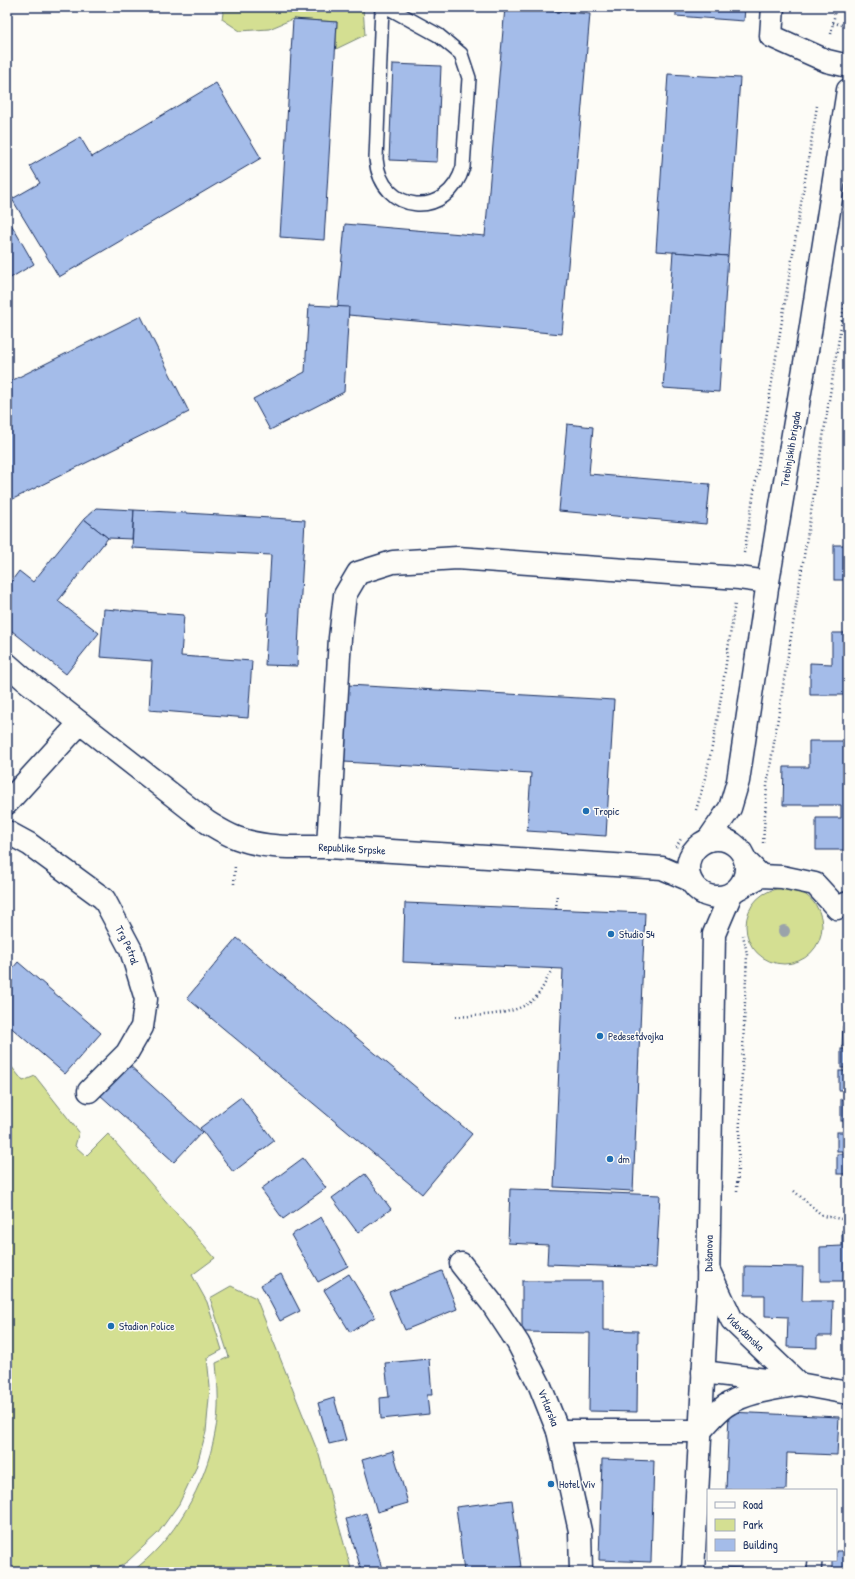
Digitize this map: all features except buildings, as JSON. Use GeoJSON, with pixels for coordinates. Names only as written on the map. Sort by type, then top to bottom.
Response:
{"type":"FeatureCollection","features":[{"type":"Feature","properties":{"kind":"street"},"geometry":{"type":"LineString","coordinates":[[773,7],[771,36],[827,61],[848,66]]}},
{"type":"Feature","properties":{"kind":"street","name":"Trebinjskih brigada"},"geometry":{"type":"LineString","coordinates":[[730,808],[738,781],[768,582],[809,340],[848,90]]}},
{"type":"Feature","properties":{"kind":"street"},"geometry":{"type":"LineString","coordinates":[[328,847],[340,638],[345,595],[358,574],[393,562],[457,558],[739,578],[768,582]]}},
{"type":"Feature","properties":{"kind":"street","name":"Republike Srpske"},"geometry":{"type":"LineString","coordinates":[[7,664],[207,822],[236,838],[257,844],[288,847],[328,847],[662,868],[691,876]]}},
{"type":"Feature","properties":{"kind":"street"},"geometry":{"type":"LineString","coordinates":[[7,802],[80,723]]}},
{"type":"Feature","properties":{"kind":"street"},"geometry":{"type":"LineString","coordinates":[[714,934],[735,891],[744,880],[747,871],[748,861],[730,808]]}},
{"type":"Feature","properties":{"kind":"street"},"geometry":{"type":"LineString","coordinates":[[708,840],[730,808]]}},
{"type":"Feature","properties":{"kind":"street","name":"Trg Petral"},"geometry":{"type":"LineString","coordinates":[[7,832],[29,844],[104,899],[131,950],[146,999],[142,1027],[127,1053],[89,1091]]}},
{"type":"Feature","properties":{"kind":"street"},"geometry":{"type":"LineString","coordinates":[[714,934],[691,876],[693,852],[700,844],[708,840],[728,840],[748,861],[782,877],[815,884],[837,908],[848,903]]}},
{"type":"Feature","properties":{"kind":"street"},"geometry":{"type":"LineString","coordinates":[[691,876],[703,894],[712,897],[722,897],[735,891]]}},
{"type":"Feature","properties":{"kind":"street","name":"Dušanova"},"geometry":{"type":"LineString","coordinates":[[693,1572],[708,1285],[714,934]]}},
{"type":"Feature","properties":{"kind":"street","name":"Vrtlarska"},"geometry":{"type":"LineString","coordinates":[[461,1264],[491,1302],[518,1343],[540,1386],[558,1431],[580,1531],[581,1572]]}},
{"type":"Feature","properties":{"kind":"street","name":"Vidovdanska"},"geometry":{"type":"LineString","coordinates":[[708,1269],[732,1320],[799,1384]]}},
{"type":"Feature","properties":{"kind":"street"},"geometry":{"type":"LineString","coordinates":[[703,1372],[799,1384],[848,1393]]}},
{"type":"Feature","properties":{"kind":"street"},"geometry":{"type":"LineString","coordinates":[[558,1431],[700,1431],[729,1403],[752,1394],[799,1384]]}},
{"type":"Feature","properties":{"kind":"lane"},"geometry":{"type":"LineString","coordinates":[[382,7],[376,159],[377,170],[380,179],[390,193],[402,201],[421,204],[441,199],[455,186],[460,177],[463,167],[469,78],[461,54],[438,35],[387,7]]}},
{"type":"Feature","properties":{"kind":"lane"},"geometry":{"type":"LineString","coordinates":[[814,1572],[815,1561]]}},
{"type":"Feature","properties":{"kind":"path"},"geometry":{"type":"LineString","coordinates":[[827,61],[836,7]]}},
{"type":"Feature","properties":{"kind":"path"},"geometry":{"type":"LineString","coordinates":[[833,23],[848,26]]}},
{"type":"Feature","properties":{"kind":"path"},"geometry":{"type":"LineString","coordinates":[[695,813],[706,777],[714,736],[819,99]]}},
{"type":"Feature","properties":{"kind":"path"},"geometry":{"type":"LineString","coordinates":[[748,861],[767,786],[848,282]]}},
{"type":"Feature","properties":{"kind":"path"},"geometry":{"type":"LineString","coordinates":[[662,868],[685,832]]}},
{"type":"Feature","properties":{"kind":"path"},"geometry":{"type":"LineString","coordinates":[[556,909],[557,894]]}},
{"type":"Feature","properties":{"kind":"path"},"geometry":{"type":"LineString","coordinates":[[738,1191],[747,954],[743,933]]}},
{"type":"Feature","properties":{"kind":"path"},"geometry":{"type":"LineString","coordinates":[[456,1018],[514,1011],[534,999],[545,984],[552,969]]}},
{"type":"Feature","properties":{"kind":"path"},"geometry":{"type":"LineString","coordinates":[[794,1191],[823,1216],[848,1220]]}},
{"type":"Feature","properties":{"kind":"green space"},"geometry":{"type":"Polygon","coordinates":[[[224,7],[363,7],[365,35],[336,49],[337,22],[293,19],[269,29],[240,31],[222,19],[224,7]]]}},
{"type":"Feature","properties":{"kind":"green space"},"geometry":{"type":"Polygon","coordinates":[[[777,888],[791,888],[805,894],[816,905],[822,919],[822,933],[819,941],[811,953],[805,958],[791,964],[777,964],[763,958],[752,947],[746,933],[746,919],[752,905],[763,894],[777,888]]]}},
{"type":"Feature","properties":{"kind":"green space","name":"Stadion Police"},"geometry":{"type":"Polygon","coordinates":[[[7,1061],[23,1081],[35,1076],[79,1132],[75,1146],[86,1156],[108,1134],[215,1258],[192,1275],[207,1302],[222,1350],[207,1358],[210,1387],[206,1432],[196,1468],[179,1504],[158,1533],[128,1561],[112,1572],[7,1572],[7,1061]]]}},
{"type":"Feature","properties":{"kind":"green space"},"geometry":{"type":"Polygon","coordinates":[[[231,1286],[256,1298],[319,1455],[352,1572],[131,1572],[147,1560],[161,1545],[186,1510],[196,1491],[211,1452],[218,1416],[216,1363],[229,1357],[210,1298],[231,1286]]]}},
{"type":"Feature","properties":{"kind":"place","name":"Tropic"},"geometry":{"type":"Point","coordinates":[586,811]}},
{"type":"Feature","properties":{"kind":"place","name":"Studio 54"},"geometry":{"type":"Point","coordinates":[611,934]}},
{"type":"Feature","properties":{"kind":"place","name":"Pedesetdvojka"},"geometry":{"type":"Point","coordinates":[600,1036]}},
{"type":"Feature","properties":{"kind":"place","name":"dm"},"geometry":{"type":"Point","coordinates":[610,1159]}},
{"type":"Feature","properties":{"kind":"place","name":"Stadion Police"},"geometry":{"type":"Point","coordinates":[111,1326]}},
{"type":"Feature","properties":{"kind":"place","name":"Hotel Viv"},"geometry":{"type":"Point","coordinates":[551,1484]}}]}
